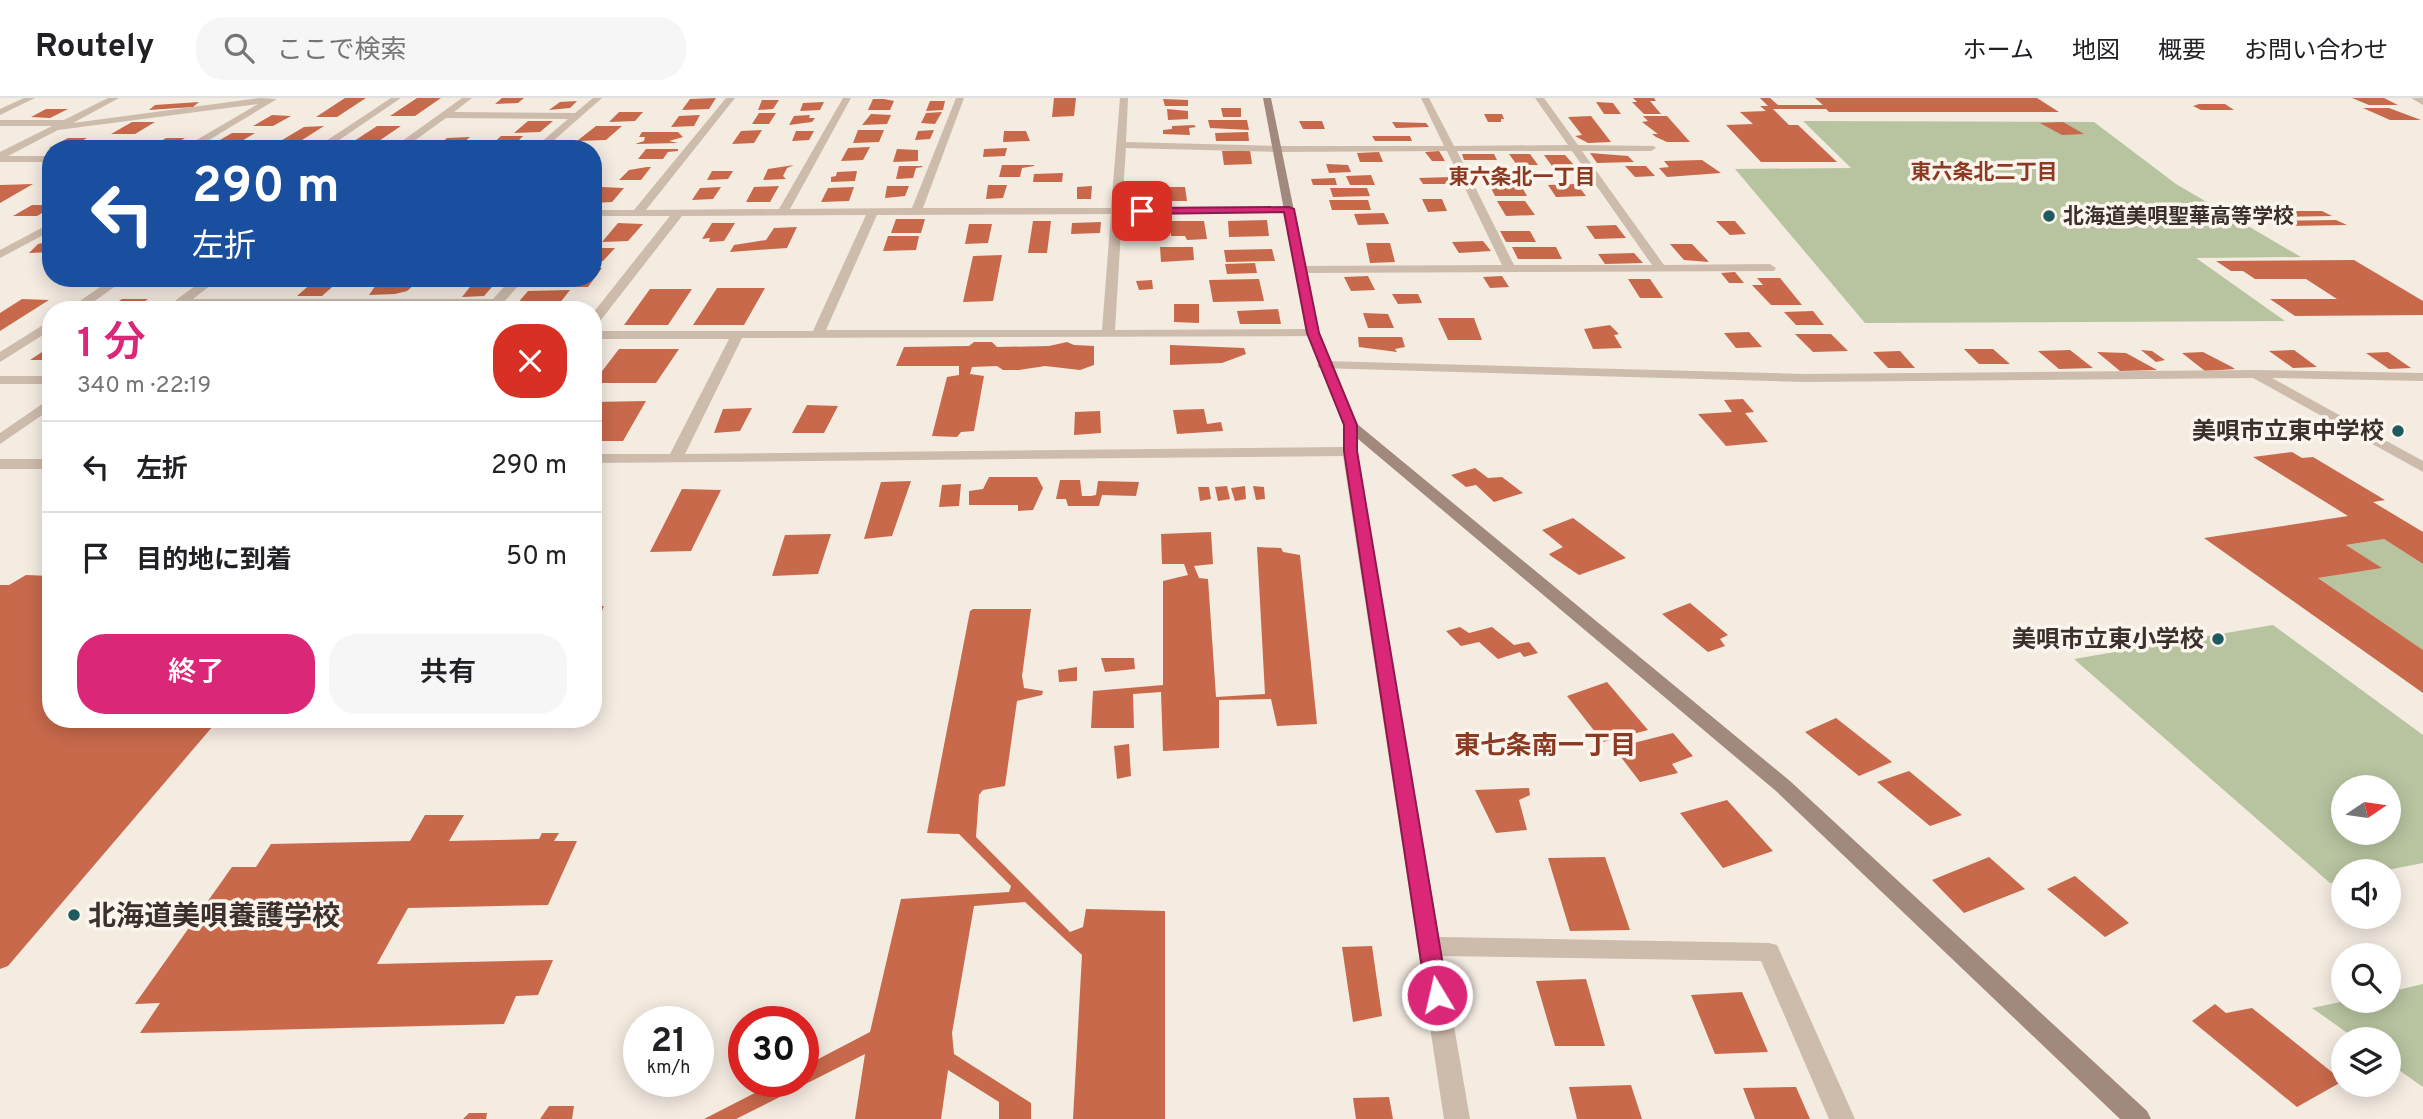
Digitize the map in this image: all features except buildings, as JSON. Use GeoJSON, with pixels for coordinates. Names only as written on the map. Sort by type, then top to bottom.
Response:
{"type":"FeatureCollection","features":[{"type":"Feature","properties":{"kind":"street"},"geometry":{"type":"LineString","coordinates":[[0,112],[31,98]]}},
{"type":"Feature","properties":{"kind":"street"},"geometry":{"type":"LineString","coordinates":[[0,158],[115,98]]}},
{"type":"Feature","properties":{"kind":"street"},"geometry":{"type":"LineString","coordinates":[[333,140],[397,98]]}},
{"type":"Feature","properties":{"kind":"street"},"geometry":{"type":"LineString","coordinates":[[409,140],[468,98]]}},
{"type":"Feature","properties":{"kind":"street"},"geometry":{"type":"LineString","coordinates":[[549,140],[598,98]]}},
{"type":"Feature","properties":{"kind":"street"},"geometry":{"type":"LineString","coordinates":[[638,212],[731,98]]}},
{"type":"Feature","properties":{"kind":"street"},"geometry":{"type":"LineString","coordinates":[[783,212],[846,98]]}},
{"type":"Feature","properties":{"kind":"street"},"geometry":{"type":"LineString","coordinates":[[916,213],[960,98]]}},
{"type":"Feature","properties":{"kind":"street"},"geometry":{"type":"LineString","coordinates":[[1108,334],[1124,98]]}},
{"type":"Feature","properties":{"kind":"street"},"geometry":{"type":"LineString","coordinates":[[1267,98],[1313,333],[1350,425],[1350,451],[1457,1119]]}},
{"type":"Feature","properties":{"kind":"street"},"geometry":{"type":"LineString","coordinates":[[1425,98],[1509,267]]}},
{"type":"Feature","properties":{"kind":"street"},"geometry":{"type":"LineString","coordinates":[[1539,98],[1660,268]]}},
{"type":"Feature","properties":{"kind":"street"},"geometry":{"type":"LineString","coordinates":[[2414,98],[2423,102]]}},
{"type":"Feature","properties":{"kind":"street"},"geometry":{"type":"LineString","coordinates":[[55,128],[274,99]]}},
{"type":"Feature","properties":{"kind":"street"},"geometry":{"type":"LineString","coordinates":[[202,140],[274,99]]}},
{"type":"Feature","properties":{"kind":"street"},"geometry":{"type":"LineString","coordinates":[[444,115],[577,116]]}},
{"type":"Feature","properties":{"kind":"street"},"geometry":{"type":"LineString","coordinates":[[0,123],[66,123]]}},
{"type":"Feature","properties":{"kind":"street"},"geometry":{"type":"LineString","coordinates":[[1122,145],[1278,149],[1651,148]]}},
{"type":"Feature","properties":{"kind":"street"},"geometry":{"type":"LineString","coordinates":[[0,158],[42,159]]}},
{"type":"Feature","properties":{"kind":"street"},"geometry":{"type":"LineString","coordinates":[[602,212],[916,213],[1289,209]]}},
{"type":"Feature","properties":{"kind":"street"},"geometry":{"type":"LineString","coordinates":[[602,311],[680,211]]}},
{"type":"Feature","properties":{"kind":"street"},"geometry":{"type":"LineString","coordinates":[[818,334],[872,213]]}},
{"type":"Feature","properties":{"kind":"street"},"geometry":{"type":"LineString","coordinates":[[0,255],[42,231]]}},
{"type":"Feature","properties":{"kind":"street"},"geometry":{"type":"LineString","coordinates":[[1300,269],[1770,268]]}},
{"type":"Feature","properties":{"kind":"street"},"geometry":{"type":"LineString","coordinates":[[86,301],[108,287]]}},
{"type":"Feature","properties":{"kind":"street"},"geometry":{"type":"LineString","coordinates":[[183,301],[202,287]]}},
{"type":"Feature","properties":{"kind":"street"},"geometry":{"type":"LineString","coordinates":[[498,301],[511,287]]}},
{"type":"Feature","properties":{"kind":"street"},"geometry":{"type":"LineString","coordinates":[[0,358],[42,330]]}},
{"type":"Feature","properties":{"kind":"street"},"geometry":{"type":"LineString","coordinates":[[602,335],[1313,333]]}},
{"type":"Feature","properties":{"kind":"street"},"geometry":{"type":"LineString","coordinates":[[675,458],[737,335]]}},
{"type":"Feature","properties":{"kind":"street"},"geometry":{"type":"LineString","coordinates":[[1324,365],[1804,378],[2255,374],[2423,377]]}},
{"type":"Feature","properties":{"kind":"street"},"geometry":{"type":"LineString","coordinates":[[2255,374],[2423,467]]}},
{"type":"Feature","properties":{"kind":"street"},"geometry":{"type":"LineString","coordinates":[[0,380],[42,380]]}},
{"type":"Feature","properties":{"kind":"street"},"geometry":{"type":"LineString","coordinates":[[0,440],[42,409]]}},
{"type":"Feature","properties":{"kind":"street"},"geometry":{"type":"LineString","coordinates":[[1350,425],[1783,786],[2138,1119]]}},
{"type":"Feature","properties":{"kind":"street"},"geometry":{"type":"LineString","coordinates":[[602,459],[1350,451]]}},
{"type":"Feature","properties":{"kind":"street"},"geometry":{"type":"LineString","coordinates":[[0,464],[42,464]]}},
{"type":"Feature","properties":{"kind":"street"},"geometry":{"type":"LineString","coordinates":[[1429,946],[1769,952],[1842,1119]]}},
{"type":"Feature","properties":{"kind":"green space","name":"北海道美唄聖華高等学校"},"geometry":{"type":"Polygon","coordinates":[[[1803,121],[2094,122],[2176,184],[2301,257],[2196,258],[2285,321],[1865,323],[1735,169],[1851,168],[1803,121]]]}},
{"type":"Feature","properties":{"kind":"green space"},"geometry":{"type":"Polygon","coordinates":[[[2384,539],[2423,564],[2423,650],[2318,578],[2381,568],[2346,545],[2384,539]]]}},
{"type":"Feature","properties":{"kind":"green space"},"geometry":{"type":"Polygon","coordinates":[[[2273,625],[2423,735],[2423,863],[2401,867],[2401,859],[2331,859],[2330,883],[2074,659],[2273,625]]]}},
{"type":"Feature","properties":{"kind":"green space"},"geometry":{"type":"Polygon","coordinates":[[[2423,984],[2423,1087],[2401,1071],[2401,1027],[2339,1027],[2312,1008],[2331,1004],[2331,1013],[2401,1013],[2401,989],[2423,984]]]}},
{"type":"Feature","properties":{"kind":"place","name":"北海道美唄聖華高等学校"},"geometry":{"type":"Point","coordinates":[2049,216]}},
{"type":"Feature","properties":{"kind":"place","name":"美唄市立東中学校"},"geometry":{"type":"Point","coordinates":[2398,431]}},
{"type":"Feature","properties":{"kind":"place","name":"美唄市立東小学校"},"geometry":{"type":"Point","coordinates":[2218,639]}},
{"type":"Feature","properties":{"kind":"place","name":"北海道美唄養護学校"},"geometry":{"type":"Point","coordinates":[74,915]}},
{"type":"Feature","properties":{"kind":"district","name":"東六条北二丁目"},"geometry":{"type":"Point","coordinates":[1984,172]}},
{"type":"Feature","properties":{"kind":"district","name":"東六条北一丁目"},"geometry":{"type":"Point","coordinates":[1522,177]}},
{"type":"Feature","properties":{"kind":"district","name":"東七条南一丁目"},"geometry":{"type":"Point","coordinates":[1545,745]}},
{"type":"Feature","properties":{"kind":"route"},"geometry":{"type":"LineString","coordinates":[[1142,211],[1289,209],[1313,333],[1350,425],[1350,451],[1437,995]]}}]}
